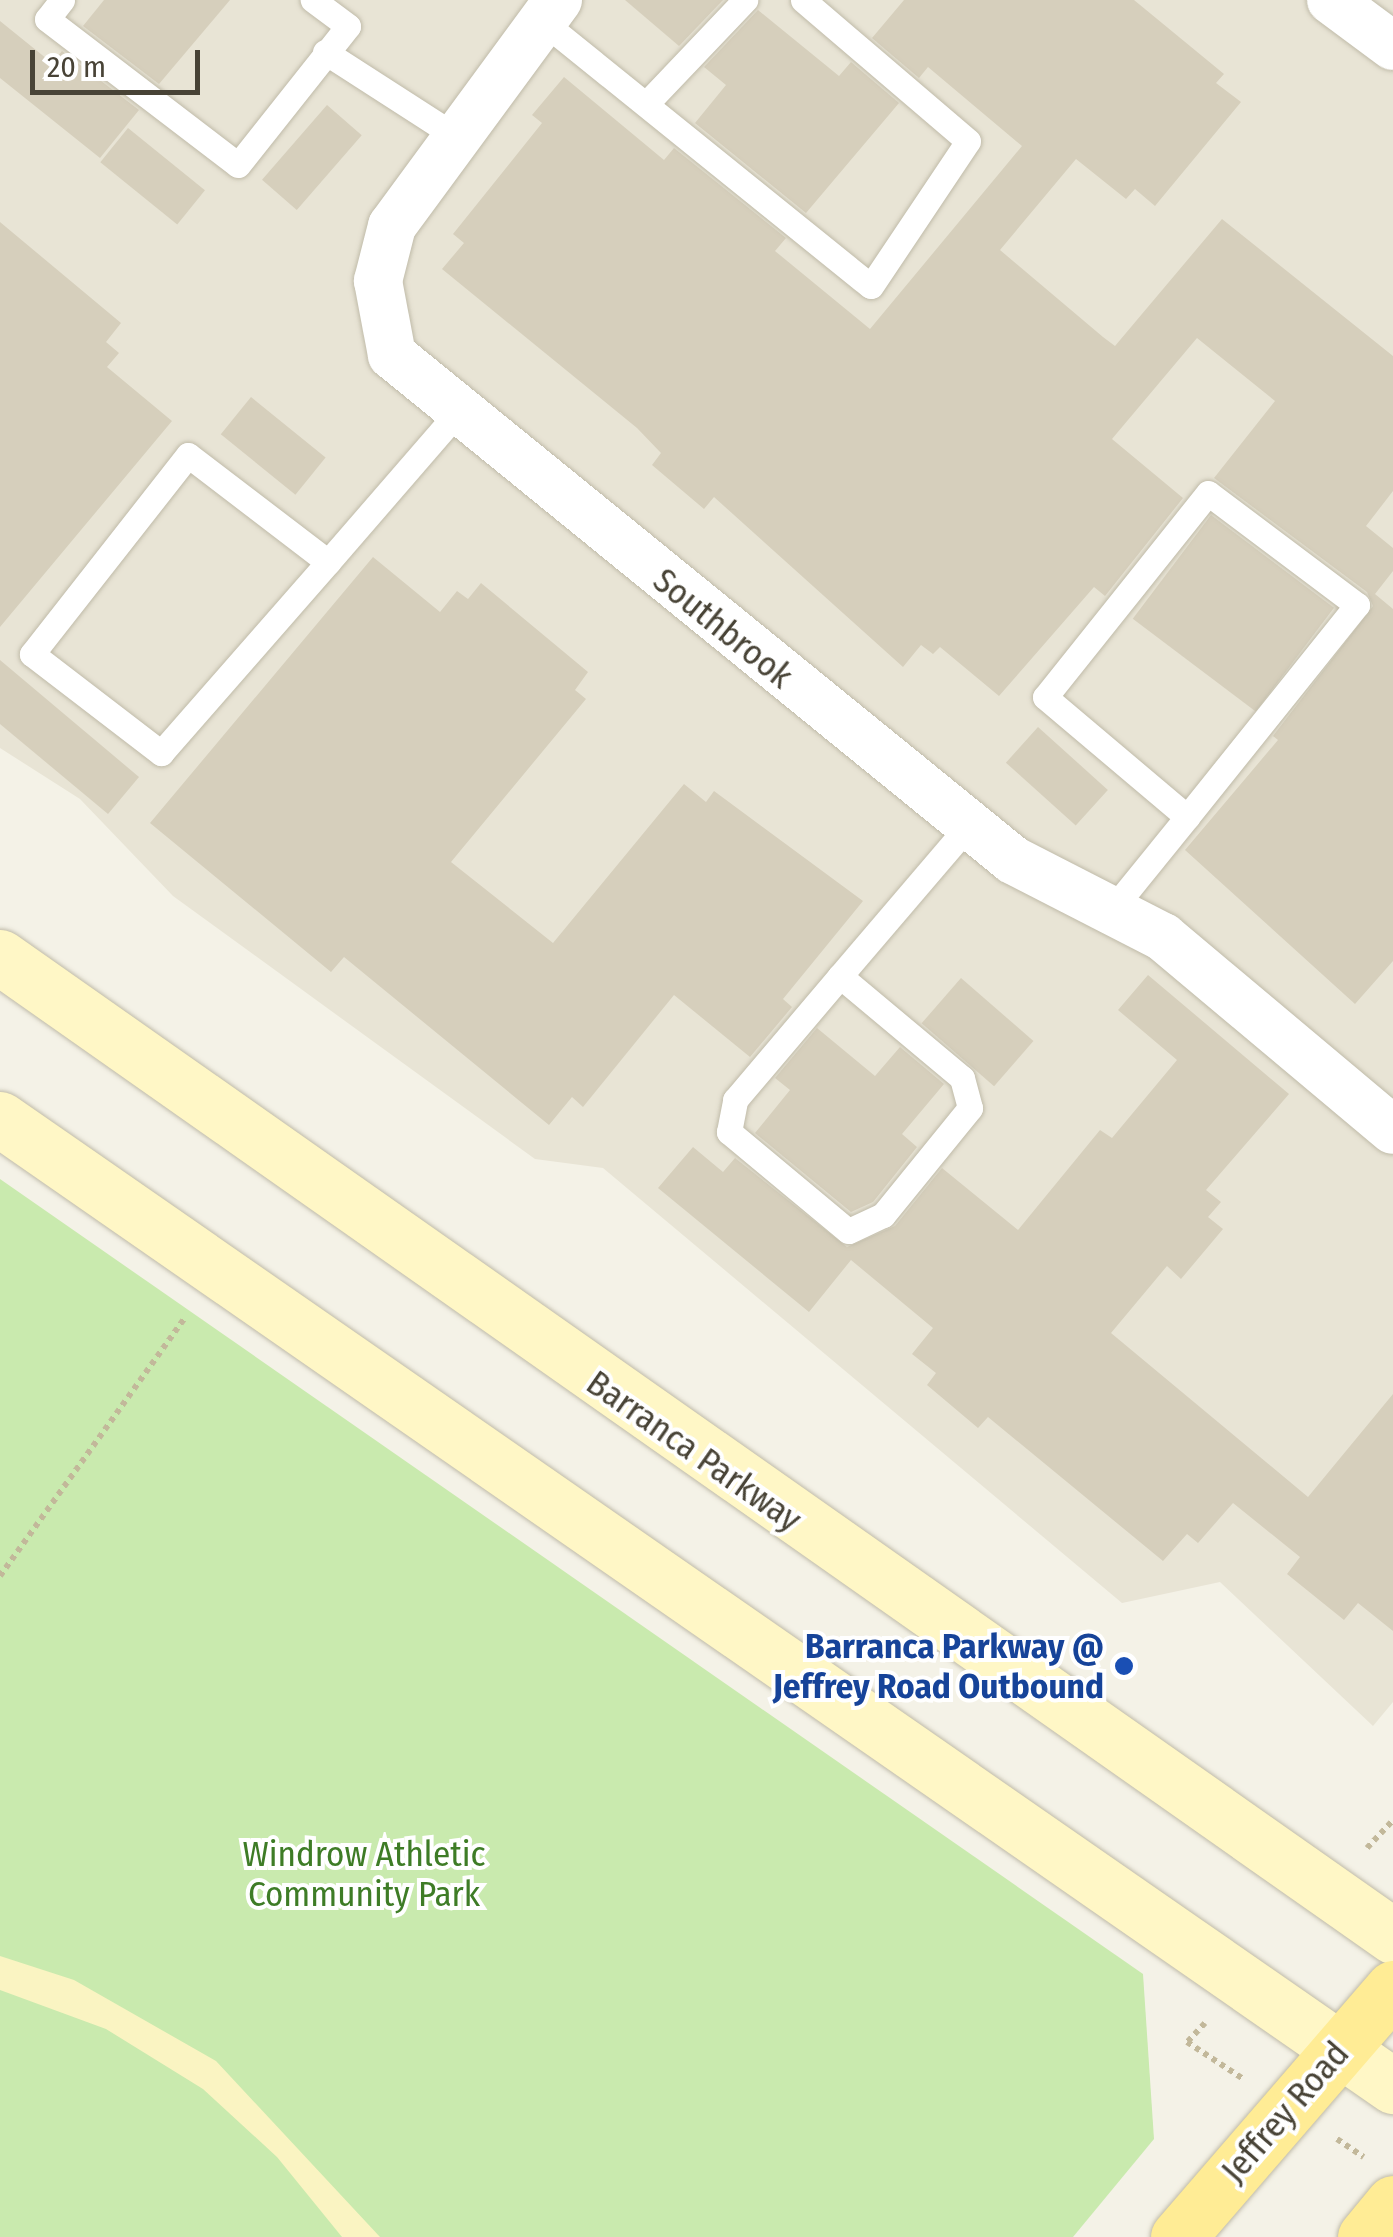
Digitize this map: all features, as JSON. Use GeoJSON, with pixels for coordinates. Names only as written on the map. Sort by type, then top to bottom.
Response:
{"type":"FeatureCollection","features":[{"type":"Feature","properties":{"kind":"main road","name":"Barranca Parkway"},"geometry":{"type":"LineString","coordinates":[[0,957],[1393,1936]]}},
{"type":"Feature","properties":{"kind":"main road"},"geometry":{"type":"LineString","coordinates":[[0,1119],[1393,2086]]}},
{"type":"Feature","properties":{"kind":"main road","name":"Jeffrey Road"},"geometry":{"type":"LineString","coordinates":[[1178,2237],[1393,1988]]}},
{"type":"Feature","properties":{"kind":"main road"},"geometry":{"type":"LineString","coordinates":[[1364,2237],[1393,2202]]}},
{"type":"Feature","properties":{"kind":"street"},"geometry":{"type":"LineString","coordinates":[[1331,0],[1393,46]]}},
{"type":"Feature","properties":{"kind":"street","name":"Southbrook"},"geometry":{"type":"LineString","coordinates":[[550,10],[392,226],[378,281],[392,355],[457,413],[1013,860],[1163,937],[1393,1130]]}},
{"type":"Feature","properties":{"kind":"lane"},"geometry":{"type":"LineString","coordinates":[[62,0],[46,19],[238,165],[348,26],[313,0]]}},
{"type":"Feature","properties":{"kind":"lane"},"geometry":{"type":"LineString","coordinates":[[646,104],[745,0]]}},
{"type":"Feature","properties":{"kind":"lane"},"geometry":{"type":"LineString","coordinates":[[550,10],[646,104],[871,286],[968,141],[804,0]]}},
{"type":"Feature","properties":{"kind":"lane"},"geometry":{"type":"LineString","coordinates":[[325,52],[457,136]]}},
{"type":"Feature","properties":{"kind":"lane"},"geometry":{"type":"LineString","coordinates":[[328,562],[188,455],[32,654],[161,753],[328,562],[457,413]]}},
{"type":"Feature","properties":{"kind":"lane"},"geometry":{"type":"LineString","coordinates":[[1111,910],[1187,817],[1358,605],[1208,493],[1045,697],[1187,817]]}},
{"type":"Feature","properties":{"kind":"lane"},"geometry":{"type":"LineString","coordinates":[[840,976],[962,1078],[970,1108],[883,1215],[848,1231],[729,1132],[735,1100],[840,976],[969,825]]}},
{"type":"Feature","properties":{"kind":"path"},"geometry":{"type":"LineString","coordinates":[[0,1576],[184,1318]]}},
{"type":"Feature","properties":{"kind":"shaded area"},"geometry":{"type":"Polygon","coordinates":[[[0,0],[1393,0],[1393,1702],[1373,1726],[1220,1582],[1122,1603],[603,1168],[535,1159],[173,896],[80,799],[0,748],[0,0]]]}},
{"type":"Feature","properties":{"kind":"green space","name":"Windrow Athletic Community Park"},"geometry":{"type":"Polygon","coordinates":[[[0,1179],[1143,1974],[1154,2139],[1073,2237],[0,2237],[0,1179]]]}},
{"type":"Feature","properties":{"kind":"sand"},"geometry":{"type":"Polygon","coordinates":[[[0,1956],[74,1980],[216,2061],[380,2237],[342,2237],[277,2157],[203,2089],[106,2029],[0,1990],[0,1956]]]}},
{"type":"Feature","properties":{"kind":"building"},"geometry":{"type":"Polygon","coordinates":[[[104,0],[230,0],[159,84],[83,26],[104,0]]]}},
{"type":"Feature","properties":{"kind":"building"},"geometry":{"type":"Polygon","coordinates":[[[625,0],[723,0],[679,46],[625,0]]]}},
{"type":"Feature","properties":{"kind":"building"},"geometry":{"type":"Polygon","coordinates":[[[904,0],[1134,0],[1224,74],[1216,83],[1241,102],[1155,206],[1135,189],[1126,199],[1076,159],[1000,250],[1115,346],[1222,219],[1393,356],[1393,491],[1366,526],[1393,548],[1393,571],[1375,594],[1393,609],[1393,961],[1355,1004],[1185,850],[1278,740],[1273,736],[1373,606],[1367,592],[1214,478],[1275,401],[1197,338],[1112,439],[1183,498],[1105,596],[1094,587],[999,696],[940,647],[933,654],[921,645],[903,667],[714,497],[704,509],[652,465],[661,453],[637,428],[442,269],[464,243],[453,234],[542,123],[532,115],[564,77],[664,160],[674,148],[786,238],[775,251],[870,329],[1022,146],[928,67],[919,78],[872,38],[904,0]]]}},
{"type":"Feature","properties":{"kind":"building"},"geometry":{"type":"Polygon","coordinates":[[[758,10],[839,76],[851,62],[899,103],[806,213],[695,123],[726,85],[704,67],[758,10]]]}},
{"type":"Feature","properties":{"kind":"building"},"geometry":{"type":"Polygon","coordinates":[[[0,21],[52,63],[62,51],[139,110],[100,158],[0,78],[0,21]]]}},
{"type":"Feature","properties":{"kind":"building"},"geometry":{"type":"Polygon","coordinates":[[[327,105],[362,135],[297,210],[262,180],[327,105]]]}},
{"type":"Feature","properties":{"kind":"building"},"geometry":{"type":"Polygon","coordinates":[[[128,128],[205,190],[177,224],[100,162],[128,128]]]}},
{"type":"Feature","properties":{"kind":"building"},"geometry":{"type":"Polygon","coordinates":[[[0,222],[121,323],[106,342],[119,353],[107,367],[172,421],[0,627],[0,222]]]}},
{"type":"Feature","properties":{"kind":"building"},"geometry":{"type":"Polygon","coordinates":[[[251,397],[326,457],[295,495],[221,434],[251,397]]]}},
{"type":"Feature","properties":{"kind":"building"},"geometry":{"type":"Polygon","coordinates":[[[1211,515],[1334,608],[1256,712],[1133,619],[1211,515]]]}},
{"type":"Feature","properties":{"kind":"building"},"geometry":{"type":"Polygon","coordinates":[[[373,557],[440,612],[457,591],[468,599],[481,583],[588,672],[575,690],[586,699],[451,862],[553,943],[684,784],[706,802],[714,791],[863,901],[783,999],[792,1007],[750,1057],[674,995],[583,1107],[572,1097],[549,1125],[344,957],[331,972],[150,823],[373,557]]]}},
{"type":"Feature","properties":{"kind":"building"},"geometry":{"type":"Polygon","coordinates":[[[0,660],[139,777],[108,814],[0,724],[0,660]]]}},
{"type":"Feature","properties":{"kind":"building"},"geometry":{"type":"Polygon","coordinates":[[[1038,727],[1108,790],[1076,826],[1006,763],[1038,727]]]}},
{"type":"Feature","properties":{"kind":"building"},"geometry":{"type":"Polygon","coordinates":[[[1148,975],[1289,1094],[1206,1190],[1221,1202],[1208,1217],[1223,1229],[1181,1279],[1167,1266],[1111,1333],[1308,1497],[1393,1394],[1393,1631],[1358,1603],[1344,1620],[1287,1574],[1300,1557],[1233,1503],[1198,1543],[1187,1534],[1163,1561],[988,1417],[978,1428],[927,1385],[936,1373],[912,1354],[933,1328],[851,1260],[809,1312],[658,1188],[693,1147],[723,1172],[735,1158],[847,1247],[895,1226],[942,1168],[1018,1230],[1100,1130],[1112,1138],[1177,1060],[1118,1010],[1148,975]]]}},
{"type":"Feature","properties":{"kind":"building"},"geometry":{"type":"Polygon","coordinates":[[[961,978],[1033,1041],[994,1086],[922,1023],[961,978]]]}},
{"type":"Feature","properties":{"kind":"building"},"geometry":{"type":"Polygon","coordinates":[[[817,1028],[875,1076],[900,1047],[944,1084],[902,1134],[917,1147],[873,1202],[851,1212],[755,1133],[790,1090],[775,1078],[817,1028]]]}},
{"type":"Feature","properties":{"kind":"place","name":"Barranca Parkway @ Jeffrey Road Outbound"},"geometry":{"type":"Point","coordinates":[1124,1666]}}]}
